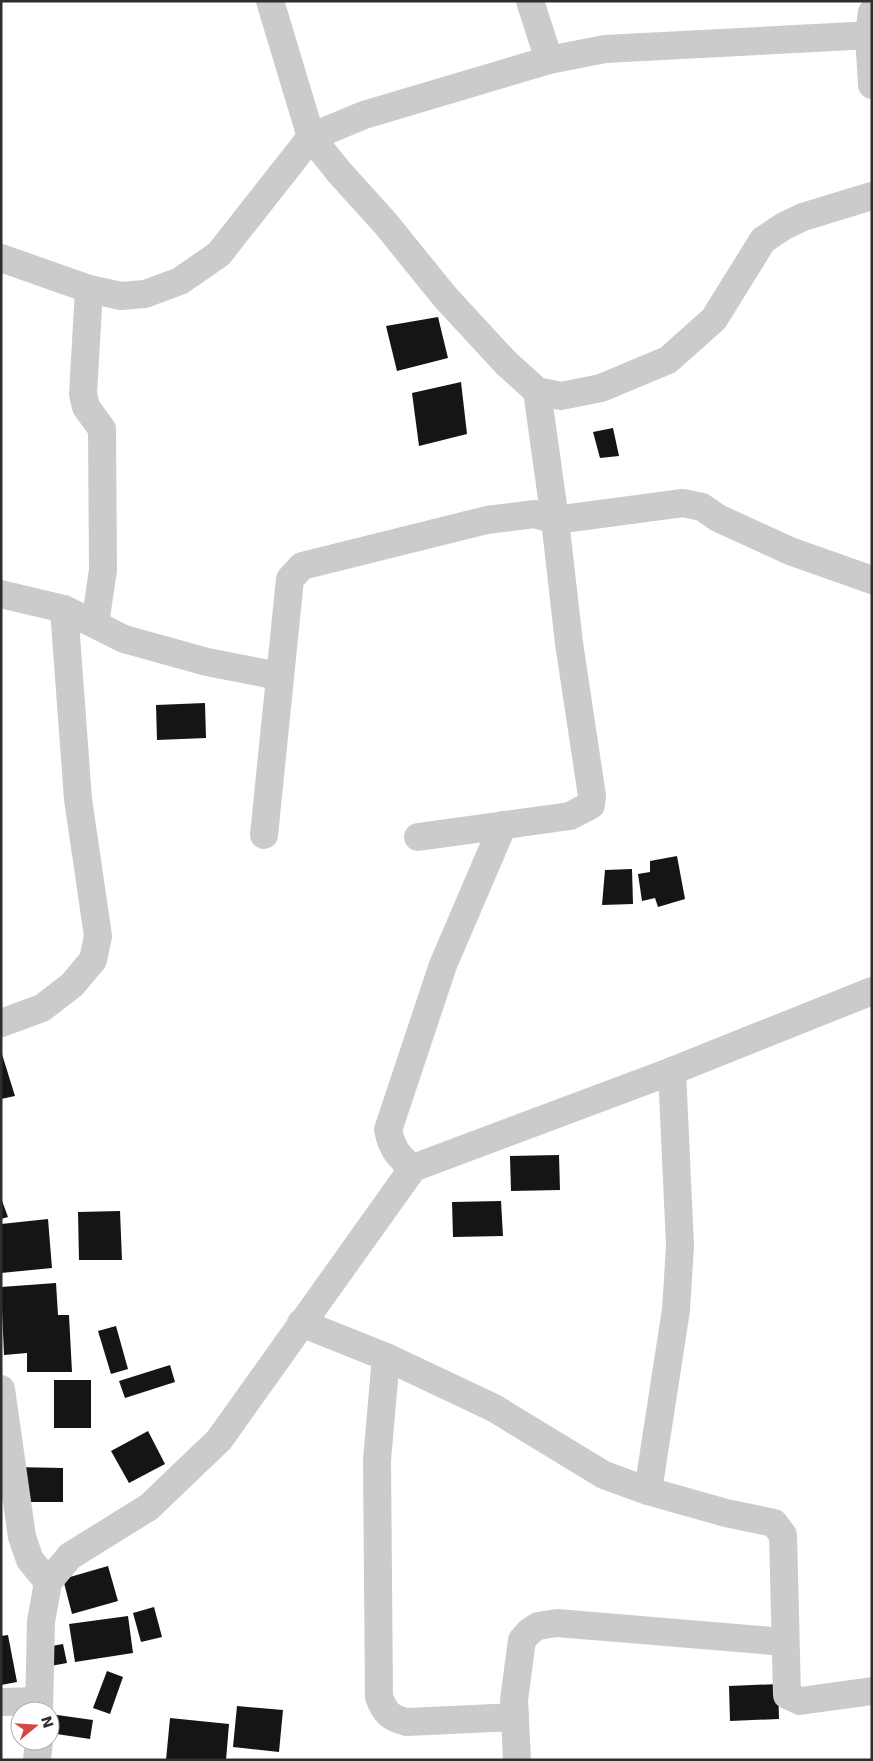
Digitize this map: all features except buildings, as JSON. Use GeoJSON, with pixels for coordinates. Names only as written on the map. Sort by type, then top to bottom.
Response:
{"type":"FeatureCollection","features":[{"type":"Feature","properties":{"kind":"street"},"geometry":{"type":"LineString","coordinates":[[270,1],[311,137],[339,172],[386,224],[445,297],[506,363],[537,391],[561,396],[602,388],[668,360],[714,319],[763,240],[784,226],[803,217],[872,196]]}},
{"type":"Feature","properties":{"kind":"street"},"geometry":{"type":"LineString","coordinates":[[530,1],[549,60]]}},
{"type":"Feature","properties":{"kind":"street"},"geometry":{"type":"LineString","coordinates":[[1,258],[89,289],[121,296],[146,294],[180,281],[219,254],[311,137],[364,115],[549,60],[605,49],[751,43],[871,27],[872,85]]}},
{"type":"Feature","properties":{"kind":"street"},"geometry":{"type":"LineString","coordinates":[[89,289],[83,394],[86,407],[102,430],[103,570],[95,624]]}},
{"type":"Feature","properties":{"kind":"street"},"geometry":{"type":"LineString","coordinates":[[418,837],[570,816],[590,805],[592,796],[569,643],[555,520],[537,391]]}},
{"type":"Feature","properties":{"kind":"street"},"geometry":{"type":"LineString","coordinates":[[264,835],[290,579],[302,566],[487,520],[535,514],[555,520],[683,503],[702,507],[718,518],[790,551],[872,580]]}},
{"type":"Feature","properties":{"kind":"street"},"geometry":{"type":"LineString","coordinates":[[1,594],[64,609],[124,639],[207,662],[279,676]]}},
{"type":"Feature","properties":{"kind":"street"},"geometry":{"type":"LineString","coordinates":[[1,1023],[42,1008],[72,985],[93,960],[98,936],[78,800],[64,609]]}},
{"type":"Feature","properties":{"kind":"street"},"geometry":{"type":"LineString","coordinates":[[413,1168],[402,1160],[392,1148],[388,1130],[443,965],[503,825]]}},
{"type":"Feature","properties":{"kind":"street"},"geometry":{"type":"LineString","coordinates":[[39,1701],[41,1622],[48,1582],[70,1556],[149,1507],[219,1440],[413,1168],[672,1071],[872,991]]}},
{"type":"Feature","properties":{"kind":"street"},"geometry":{"type":"LineString","coordinates":[[648,1491],[676,1310],[680,1246],[672,1071]]}},
{"type":"Feature","properties":{"kind":"street"},"geometry":{"type":"LineString","coordinates":[[301,1323],[386,1357],[494,1408],[604,1474],[648,1491],[726,1513],[774,1523],[783,1535],[787,1695],[792,1699],[800,1701],[872,1691]]}},
{"type":"Feature","properties":{"kind":"street"},"geometry":{"type":"LineString","coordinates":[[386,1357],[377,1460],[379,1697],[385,1712],[394,1719],[407,1722],[515,1717]]}},
{"type":"Feature","properties":{"kind":"street"},"geometry":{"type":"LineString","coordinates":[[1,1389],[22,1537],[30,1560],[48,1582]]}},
{"type":"Feature","properties":{"kind":"street"},"geometry":{"type":"LineString","coordinates":[[517,1760],[514,1700],[522,1640],[530,1631],[538,1626],[557,1623],[785,1642]]}}]}
